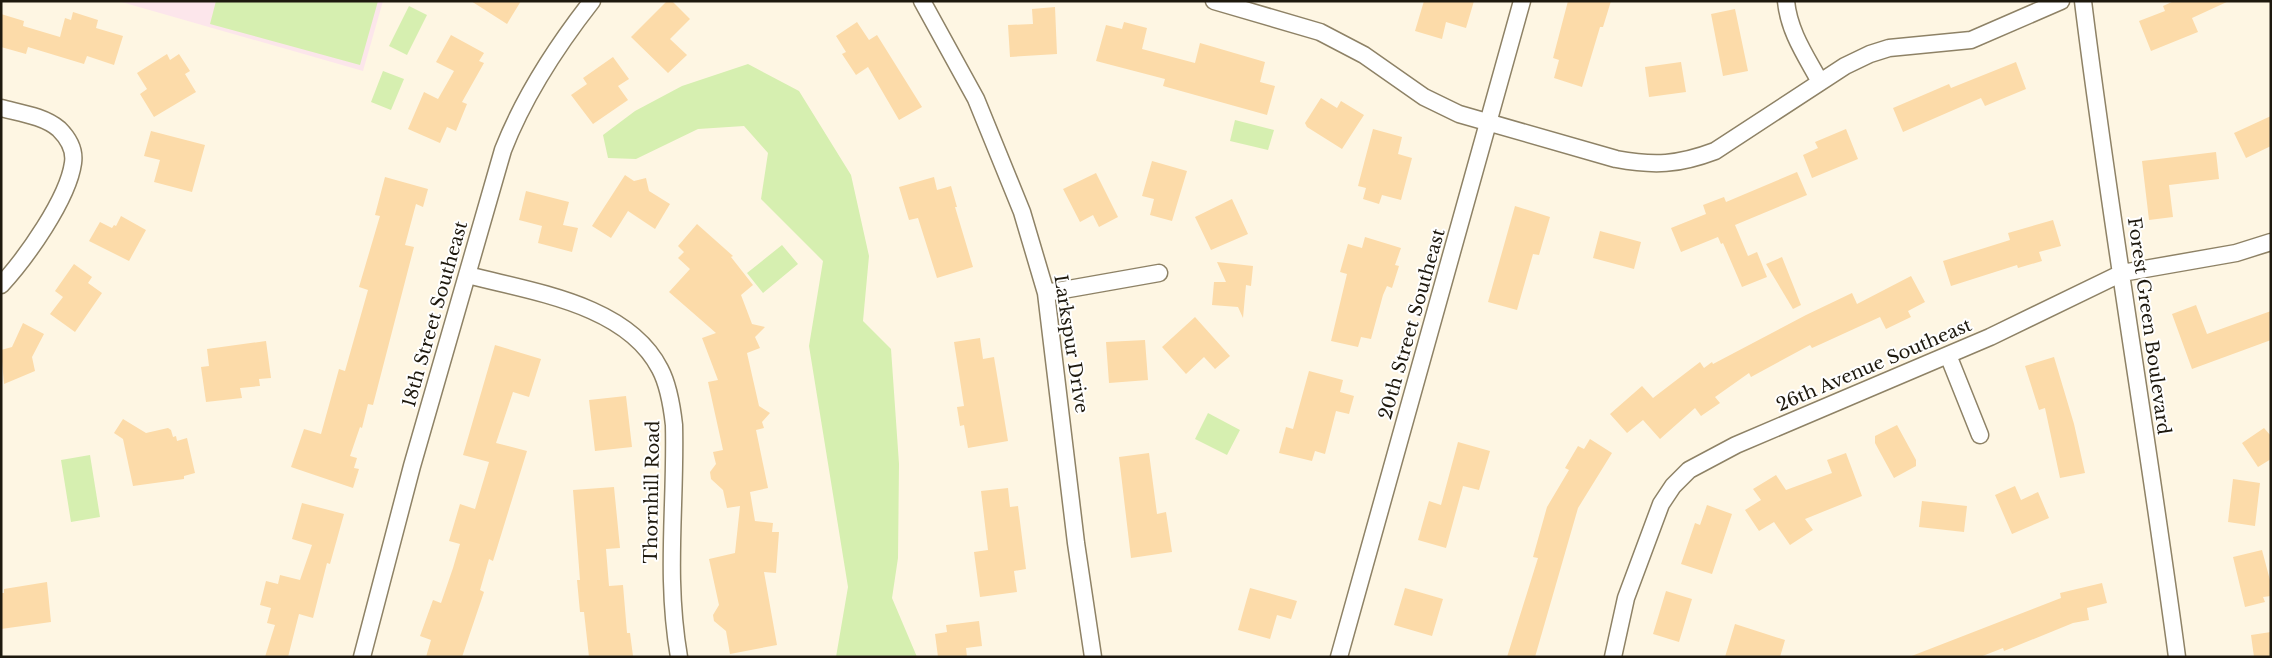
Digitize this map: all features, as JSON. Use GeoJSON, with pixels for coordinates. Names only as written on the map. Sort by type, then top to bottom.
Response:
{"type":"FeatureCollection","features":[{"type":"Feature","properties":{"kind":"street","name":"18th Street Southeast"},"geometry":{"type":"LineString","coordinates":[[362,657],[412,466],[468,275],[486,205],[516,118],[560,42],[592,1]]}},
{"type":"Feature","properties":{"kind":"street","name":"Larkspur Drive"},"geometry":{"type":"LineString","coordinates":[[922,1],[976,100],[1022,212],[1046,293],[1076,543],[1093,657]]}},
{"type":"Feature","properties":{"kind":"street"},"geometry":{"type":"LineString","coordinates":[[1214,1],[1320,32],[1364,55],[1402,84],[1437,104],[1488,122],[1616,159],[1642,164],[1666,164],[1693,159],[1715,151],[1820,82],[1870,54],[1889,48],[1971,40],[2061,1]]}},
{"type":"Feature","properties":{"kind":"street","name":"20th Street Southeast"},"geometry":{"type":"LineString","coordinates":[[1339,657],[1522,1]]}},
{"type":"Feature","properties":{"kind":"street"},"geometry":{"type":"LineString","coordinates":[[1786,1],[1789,22],[1794,36],[1820,82]]}},
{"type":"Feature","properties":{"kind":"street","name":"Forest Green Boulevard"},"geometry":{"type":"LineString","coordinates":[[2083,1],[2095,104],[2122,273],[2177,657]]}},
{"type":"Feature","properties":{"kind":"street"},"geometry":{"type":"LineString","coordinates":[[1,108],[51,124],[65,136],[73,152],[73,162],[65,187],[34,244],[1,285]]}},
{"type":"Feature","properties":{"kind":"street","name":"26th Avenue Southeast"},"geometry":{"type":"LineString","coordinates":[[1613,657],[1614,644],[1626,598],[1661,504],[1689,470],[1736,445],[1948,356],[2122,273],[2236,252],[2271,242]]}},
{"type":"Feature","properties":{"kind":"street"},"geometry":{"type":"LineString","coordinates":[[1046,293],[1159,273]]}},
{"type":"Feature","properties":{"kind":"street","name":"Thornhill Road"},"geometry":{"type":"LineString","coordinates":[[468,275],[578,305],[605,317],[628,332],[648,351],[661,370],[672,406],[674,424],[670,552],[673,625],[679,657]]}},
{"type":"Feature","properties":{"kind":"street"},"geometry":{"type":"LineString","coordinates":[[1948,356],[1980,435]]}},
{"type":"Feature","properties":{"kind":"shaded area"},"geometry":{"type":"Polygon","coordinates":[[[118,1],[383,1],[363,71],[118,1]]]}},
{"type":"Feature","properties":{"kind":"green space"},"geometry":{"type":"Polygon","coordinates":[[[216,1],[378,1],[360,65],[210,24],[216,1]]]}},
{"type":"Feature","properties":{"kind":"green space"},"geometry":{"type":"Polygon","coordinates":[[[409,6],[427,15],[407,55],[389,46],[409,6]]]}},
{"type":"Feature","properties":{"kind":"green space"},"geometry":{"type":"Polygon","coordinates":[[[748,64],[799,91],[851,175],[869,256],[863,321],[891,349],[899,464],[898,558],[892,598],[917,657],[836,657],[848,587],[809,346],[823,261],[761,199],[768,153],[744,126],[698,129],[636,159],[608,158],[603,135],[635,111],[682,86],[748,64]]]}},
{"type":"Feature","properties":{"kind":"green space"},"geometry":{"type":"Polygon","coordinates":[[[383,71],[404,79],[391,110],[371,102],[383,71]]]}},
{"type":"Feature","properties":{"kind":"green space"},"geometry":{"type":"Polygon","coordinates":[[[1235,120],[1274,130],[1268,150],[1230,141],[1235,120]]]}},
{"type":"Feature","properties":{"kind":"green space"},"geometry":{"type":"Polygon","coordinates":[[[782,245],[798,264],[763,293],[747,273],[782,245]]]}},
{"type":"Feature","properties":{"kind":"green space"},"geometry":{"type":"Polygon","coordinates":[[[1208,413],[1240,430],[1227,455],[1195,439],[1208,413]]]}},
{"type":"Feature","properties":{"kind":"green space"},"geometry":{"type":"Polygon","coordinates":[[[90,455],[100,517],[71,522],[61,460],[90,455]]]}},
{"type":"Feature","properties":{"kind":"building"},"geometry":{"type":"Polygon","coordinates":[[[471,1],[521,1],[507,24],[471,1]]]}},
{"type":"Feature","properties":{"kind":"building"},"geometry":{"type":"Polygon","coordinates":[[[667,1],[672,1],[690,19],[670,39],[687,55],[668,73],[631,37],[667,1]]]}},
{"type":"Feature","properties":{"kind":"building"},"geometry":{"type":"Polygon","coordinates":[[[1424,1],[1474,1],[1466,28],[1446,22],[1442,39],[1415,31],[1424,1]]]}},
{"type":"Feature","properties":{"kind":"building"},"geometry":{"type":"Polygon","coordinates":[[[1568,1],[1611,1],[1603,27],[1600,27],[1582,87],[1554,78],[1559,60],[1553,58],[1568,1]]]}},
{"type":"Feature","properties":{"kind":"building"},"geometry":{"type":"Polygon","coordinates":[[[2174,1],[2229,1],[2192,18],[2198,32],[2151,51],[2139,21],[2165,11],[2163,6],[2174,1]]]}},
{"type":"Feature","properties":{"kind":"building"},"geometry":{"type":"Polygon","coordinates":[[[1055,7],[1057,54],[1010,57],[1008,25],[1033,24],[1032,9],[1055,7]]]}},
{"type":"Feature","properties":{"kind":"building"},"geometry":{"type":"Polygon","coordinates":[[[1735,9],[1748,71],[1723,76],[1711,14],[1735,9]]]}},
{"type":"Feature","properties":{"kind":"building"},"geometry":{"type":"Polygon","coordinates":[[[73,12],[98,20],[96,28],[123,36],[114,65],[87,56],[84,64],[28,47],[26,54],[1,47],[1,14],[24,21],[23,26],[60,37],[65,18],[71,20],[73,12]]]}},
{"type":"Feature","properties":{"kind":"building"},"geometry":{"type":"Polygon","coordinates":[[[857,22],[869,40],[877,35],[922,107],[899,120],[868,67],[856,75],[842,54],[846,52],[836,36],[857,22]]]}},
{"type":"Feature","properties":{"kind":"building"},"geometry":{"type":"Polygon","coordinates":[[[1124,22],[1147,28],[1142,49],[1195,63],[1200,43],[1265,62],[1260,82],[1275,86],[1267,115],[1163,86],[1165,79],[1096,61],[1106,25],[1122,29],[1124,22]]]}},
{"type":"Feature","properties":{"kind":"building"},"geometry":{"type":"Polygon","coordinates":[[[451,35],[484,53],[479,61],[484,63],[462,102],[467,104],[456,131],[447,127],[440,143],[408,129],[424,92],[438,99],[454,71],[436,62],[451,35]]]}},
{"type":"Feature","properties":{"kind":"building"},"geometry":{"type":"Polygon","coordinates":[[[167,54],[170,60],[179,54],[190,71],[185,74],[196,92],[154,117],[140,94],[147,89],[137,73],[167,54]]]}},
{"type":"Feature","properties":{"kind":"building"},"geometry":{"type":"Polygon","coordinates":[[[613,57],[629,79],[618,86],[628,100],[593,124],[571,95],[587,84],[583,78],[613,57]]]}},
{"type":"Feature","properties":{"kind":"building"},"geometry":{"type":"Polygon","coordinates":[[[1681,62],[1686,92],[1649,97],[1645,67],[1681,62]]]}},
{"type":"Feature","properties":{"kind":"building"},"geometry":{"type":"Polygon","coordinates":[[[2016,62],[2026,89],[1985,106],[1981,98],[1903,132],[1893,108],[1949,84],[1951,88],[2016,62]]]}},
{"type":"Feature","properties":{"kind":"building"},"geometry":{"type":"Polygon","coordinates":[[[1321,98],[1337,108],[1341,101],[1364,115],[1342,149],[1307,127],[1305,123],[1321,98]]]}},
{"type":"Feature","properties":{"kind":"building"},"geometry":{"type":"Polygon","coordinates":[[[2271,116],[2271,146],[2246,158],[2234,133],[2271,116]]]}},
{"type":"Feature","properties":{"kind":"building"},"geometry":{"type":"Polygon","coordinates":[[[1373,129],[1402,137],[1398,154],[1412,158],[1401,200],[1382,195],[1379,204],[1363,199],[1366,188],[1358,186],[1373,129]]]}},
{"type":"Feature","properties":{"kind":"building"},"geometry":{"type":"Polygon","coordinates":[[[1846,129],[1858,159],[1812,178],[1803,155],[1818,148],[1815,142],[1846,129]]]}},
{"type":"Feature","properties":{"kind":"building"},"geometry":{"type":"Polygon","coordinates":[[[151,131],[205,145],[192,192],[154,182],[160,160],[144,156],[151,131]]]}},
{"type":"Feature","properties":{"kind":"building"},"geometry":{"type":"Polygon","coordinates":[[[2216,152],[2219,179],[2169,185],[2173,217],[2149,220],[2142,161],[2216,152]]]}},
{"type":"Feature","properties":{"kind":"building"},"geometry":{"type":"Polygon","coordinates":[[[1152,161],[1187,171],[1172,221],[1150,215],[1154,199],[1142,196],[1152,161]]]}},
{"type":"Feature","properties":{"kind":"building"},"geometry":{"type":"Polygon","coordinates":[[[1797,172],[1807,195],[1735,225],[1748,256],[1757,252],[1767,277],[1742,287],[1723,243],[1721,244],[1718,237],[1681,252],[1671,228],[1706,214],[1703,205],[1724,197],[1726,202],[1797,172]]]}},
{"type":"Feature","properties":{"kind":"building"},"geometry":{"type":"Polygon","coordinates":[[[1096,173],[1118,217],[1099,227],[1093,215],[1080,222],[1063,189],[1096,173]]]}},
{"type":"Feature","properties":{"kind":"building"},"geometry":{"type":"Polygon","coordinates":[[[625,175],[634,181],[646,178],[649,191],[670,204],[655,229],[628,211],[611,238],[592,226],[625,175]]]}},
{"type":"Feature","properties":{"kind":"building"},"geometry":{"type":"Polygon","coordinates":[[[385,177],[428,189],[423,207],[416,204],[405,245],[414,247],[373,405],[368,404],[362,428],[360,427],[350,456],[357,458],[354,468],[359,469],[353,488],[291,467],[304,429],[321,434],[339,369],[345,371],[368,290],[359,287],[380,216],[375,215],[385,177]]]}},
{"type":"Feature","properties":{"kind":"building"},"geometry":{"type":"Polygon","coordinates":[[[934,177],[937,190],[951,186],[957,207],[955,207],[973,267],[937,278],[918,218],[909,220],[899,187],[934,177]]]}},
{"type":"Feature","properties":{"kind":"building"},"geometry":{"type":"Polygon","coordinates":[[[526,191],[569,202],[563,225],[578,228],[572,252],[538,243],[542,226],[519,220],[526,191]]]}},
{"type":"Feature","properties":{"kind":"building"},"geometry":{"type":"Polygon","coordinates":[[[1232,199],[1248,234],[1211,250],[1195,217],[1232,199]]]}},
{"type":"Feature","properties":{"kind":"building"},"geometry":{"type":"Polygon","coordinates":[[[1515,206],[1550,217],[1539,255],[1533,254],[1517,310],[1488,302],[1515,206]]]}},
{"type":"Feature","properties":{"kind":"building"},"geometry":{"type":"Polygon","coordinates":[[[121,216],[146,230],[129,261],[89,241],[100,222],[112,228],[114,225],[116,226],[121,216]]]}},
{"type":"Feature","properties":{"kind":"building"},"geometry":{"type":"Polygon","coordinates":[[[2053,220],[2061,246],[2039,252],[2042,261],[2018,268],[2017,265],[1951,286],[1943,261],[2010,240],[2008,233],[2053,220]]]}},
{"type":"Feature","properties":{"kind":"building"},"geometry":{"type":"Polygon","coordinates":[[[697,224],[733,256],[731,257],[753,285],[741,295],[752,324],[765,327],[755,337],[760,348],[747,353],[759,406],[770,413],[762,422],[764,428],[756,430],[768,488],[750,492],[755,521],[773,523],[772,532],[779,532],[776,573],[764,572],[777,645],[730,654],[726,631],[714,621],[713,615],[719,605],[709,559],[735,553],[740,506],[727,508],[723,490],[711,479],[710,472],[716,464],[713,452],[723,450],[708,382],[718,380],[702,338],[716,333],[669,292],[690,269],[678,258],[684,252],[678,246],[697,224]]]}},
{"type":"Feature","properties":{"kind":"building"},"geometry":{"type":"Polygon","coordinates":[[[1600,231],[1641,242],[1634,269],[1593,258],[1600,231]]]}},
{"type":"Feature","properties":{"kind":"building"},"geometry":{"type":"Polygon","coordinates":[[[1365,237],[1401,248],[1395,265],[1399,266],[1392,288],[1387,286],[1383,295],[1371,339],[1361,337],[1358,347],[1331,341],[1347,274],[1340,272],[1348,244],[1362,248],[1365,237]]]}},
{"type":"Feature","properties":{"kind":"building"},"geometry":{"type":"Polygon","coordinates":[[[1782,257],[1801,305],[1793,309],[1766,264],[1782,257]]]}},
{"type":"Feature","properties":{"kind":"building"},"geometry":{"type":"Polygon","coordinates":[[[1217,262],[1253,266],[1251,286],[1246,285],[1243,318],[1238,307],[1212,305],[1214,282],[1226,282],[1217,262]]]}},
{"type":"Feature","properties":{"kind":"building"},"geometry":{"type":"Polygon","coordinates":[[[74,264],[92,277],[88,283],[102,293],[75,332],[50,314],[63,297],[55,291],[74,264]]]}},
{"type":"Feature","properties":{"kind":"building"},"geometry":{"type":"Polygon","coordinates":[[[1911,276],[1925,302],[1908,311],[1911,317],[1886,329],[1880,317],[1812,348],[1810,345],[1751,377],[1749,373],[1715,397],[1720,403],[1701,416],[1695,408],[1660,439],[1643,420],[1627,433],[1610,414],[1642,386],[1653,398],[1700,362],[1704,368],[1712,362],[1713,364],[1852,293],[1857,304],[1911,276]]]}},
{"type":"Feature","properties":{"kind":"building"},"geometry":{"type":"Polygon","coordinates":[[[2196,305],[2207,334],[2271,311],[2271,340],[2192,369],[2172,314],[2196,305]]]}},
{"type":"Feature","properties":{"kind":"building"},"geometry":{"type":"Polygon","coordinates":[[[1195,317],[1230,356],[1215,369],[1204,357],[1186,374],[1162,347],[1195,317]]]}},
{"type":"Feature","properties":{"kind":"building"},"geometry":{"type":"Polygon","coordinates":[[[23,323],[44,334],[32,357],[35,371],[4,384],[1,350],[12,347],[23,323]]]}},
{"type":"Feature","properties":{"kind":"building"},"geometry":{"type":"Polygon","coordinates":[[[980,338],[983,359],[994,357],[1008,441],[968,448],[964,425],[960,426],[957,407],[964,406],[954,342],[980,338]]]}},
{"type":"Feature","properties":{"kind":"building"},"geometry":{"type":"Polygon","coordinates":[[[1145,340],[1148,380],[1109,383],[1106,342],[1145,340]]]}},
{"type":"Feature","properties":{"kind":"building"},"geometry":{"type":"Polygon","coordinates":[[[266,341],[271,378],[259,379],[260,386],[240,388],[242,398],[206,402],[201,367],[209,366],[207,349],[266,341]]]}},
{"type":"Feature","properties":{"kind":"building"},"geometry":{"type":"Polygon","coordinates":[[[495,345],[541,359],[529,397],[513,392],[496,443],[527,451],[493,561],[489,559],[480,590],[484,592],[462,657],[426,657],[431,640],[420,636],[433,600],[441,603],[453,568],[460,544],[449,541],[460,504],[475,509],[489,462],[463,455],[495,345]]]}},
{"type":"Feature","properties":{"kind":"building"},"geometry":{"type":"Polygon","coordinates":[[[2054,357],[2074,424],[2085,473],[2060,478],[2045,408],[2039,410],[2025,366],[2054,357]]]}},
{"type":"Feature","properties":{"kind":"building"},"geometry":{"type":"Polygon","coordinates":[[[1309,371],[1343,380],[1340,392],[1354,396],[1349,414],[1336,411],[1325,454],[1315,451],[1312,461],[1279,453],[1286,427],[1293,429],[1309,371]]]}},
{"type":"Feature","properties":{"kind":"building"},"geometry":{"type":"Polygon","coordinates":[[[626,396],[632,447],[595,451],[589,400],[626,396]]]}},
{"type":"Feature","properties":{"kind":"building"},"geometry":{"type":"Polygon","coordinates":[[[123,419],[146,433],[168,428],[171,430],[173,437],[176,436],[177,441],[187,438],[195,473],[184,476],[184,479],[133,486],[123,439],[114,433],[123,419]]]}},
{"type":"Feature","properties":{"kind":"building"},"geometry":{"type":"Polygon","coordinates":[[[1897,425],[1916,460],[1916,466],[1894,478],[1875,443],[1875,436],[1897,425]]]}},
{"type":"Feature","properties":{"kind":"building"},"geometry":{"type":"Polygon","coordinates":[[[2264,428],[2271,436],[2271,459],[2258,467],[2242,443],[2264,428]]]}},
{"type":"Feature","properties":{"kind":"building"},"geometry":{"type":"Polygon","coordinates":[[[1590,439],[1612,453],[1578,508],[1535,657],[1507,657],[1538,558],[1533,557],[1547,507],[1569,470],[1565,468],[1578,446],[1584,449],[1590,439]]]}},
{"type":"Feature","properties":{"kind":"building"},"geometry":{"type":"Polygon","coordinates":[[[1458,442],[1490,451],[1479,490],[1463,486],[1446,548],[1418,540],[1429,501],[1441,505],[1458,442]]]}},
{"type":"Feature","properties":{"kind":"building"},"geometry":{"type":"Polygon","coordinates":[[[1149,453],[1157,514],[1166,512],[1172,552],[1131,558],[1119,457],[1149,453]]]}},
{"type":"Feature","properties":{"kind":"building"},"geometry":{"type":"Polygon","coordinates":[[[1846,453],[1862,496],[1805,519],[1813,530],[1790,545],[1774,522],[1759,531],[1745,510],[1761,500],[1753,489],[1776,475],[1786,490],[1832,473],[1827,460],[1846,453]]]}},
{"type":"Feature","properties":{"kind":"building"},"geometry":{"type":"Polygon","coordinates":[[[2233,479],[2260,483],[2255,526],[2228,522],[2233,479]]]}},
{"type":"Feature","properties":{"kind":"building"},"geometry":{"type":"Polygon","coordinates":[[[2015,486],[2021,500],[2038,492],[2049,518],[2012,534],[1995,495],[2015,486]]]}},
{"type":"Feature","properties":{"kind":"building"},"geometry":{"type":"Polygon","coordinates":[[[614,487],[620,548],[606,549],[609,586],[623,585],[627,633],[630,633],[633,656],[589,657],[584,612],[580,612],[577,580],[580,580],[573,490],[614,487]]]}},
{"type":"Feature","properties":{"kind":"building"},"geometry":{"type":"Polygon","coordinates":[[[1008,488],[1010,507],[1018,506],[1026,569],[1014,571],[1017,592],[980,597],[974,552],[988,550],[981,491],[1008,488]]]}},
{"type":"Feature","properties":{"kind":"building"},"geometry":{"type":"Polygon","coordinates":[[[1922,501],[1967,506],[1964,532],[1919,527],[1922,501]]]}},
{"type":"Feature","properties":{"kind":"building"},"geometry":{"type":"Polygon","coordinates":[[[302,503],[344,514],[330,564],[327,563],[313,618],[299,614],[288,657],[265,657],[275,625],[267,623],[271,608],[260,605],[266,581],[278,584],[280,575],[300,580],[312,545],[292,539],[302,503]]]}},
{"type":"Feature","properties":{"kind":"building"},"geometry":{"type":"Polygon","coordinates":[[[1707,505],[1732,514],[1712,574],[1681,564],[1695,523],[1700,525],[1707,505]]]}},
{"type":"Feature","properties":{"kind":"building"},"geometry":{"type":"Polygon","coordinates":[[[2262,550],[2271,584],[2271,596],[2263,597],[2265,602],[2245,607],[2233,557],[2262,550]]]}},
{"type":"Feature","properties":{"kind":"building"},"geometry":{"type":"Polygon","coordinates":[[[47,582],[51,622],[1,629],[1,593],[4,593],[4,589],[47,582]]]}},
{"type":"Feature","properties":{"kind":"building"},"geometry":{"type":"Polygon","coordinates":[[[2102,583],[2107,603],[2087,608],[2089,620],[2073,623],[2004,651],[2003,648],[1980,657],[1909,657],[2061,598],[2060,593],[2102,583]]]}},
{"type":"Feature","properties":{"kind":"building"},"geometry":{"type":"Polygon","coordinates":[[[1250,588],[1297,601],[1291,619],[1277,615],[1270,639],[1238,630],[1250,588]]]}},
{"type":"Feature","properties":{"kind":"building"},"geometry":{"type":"Polygon","coordinates":[[[1405,588],[1443,599],[1432,636],[1394,625],[1405,588]]]}},
{"type":"Feature","properties":{"kind":"building"},"geometry":{"type":"Polygon","coordinates":[[[1666,591],[1692,599],[1679,642],[1653,634],[1666,591]]]}},
{"type":"Feature","properties":{"kind":"building"},"geometry":{"type":"Polygon","coordinates":[[[979,621],[982,646],[966,648],[967,657],[938,657],[935,634],[947,632],[946,625],[979,621]]]}},
{"type":"Feature","properties":{"kind":"building"},"geometry":{"type":"Polygon","coordinates":[[[1735,624],[1785,640],[1780,657],[1725,657],[1735,624]]]}},
{"type":"Feature","properties":{"kind":"building"},"geometry":{"type":"Polygon","coordinates":[[[2271,632],[2271,657],[2254,657],[2251,635],[2271,632]]]}}]}
